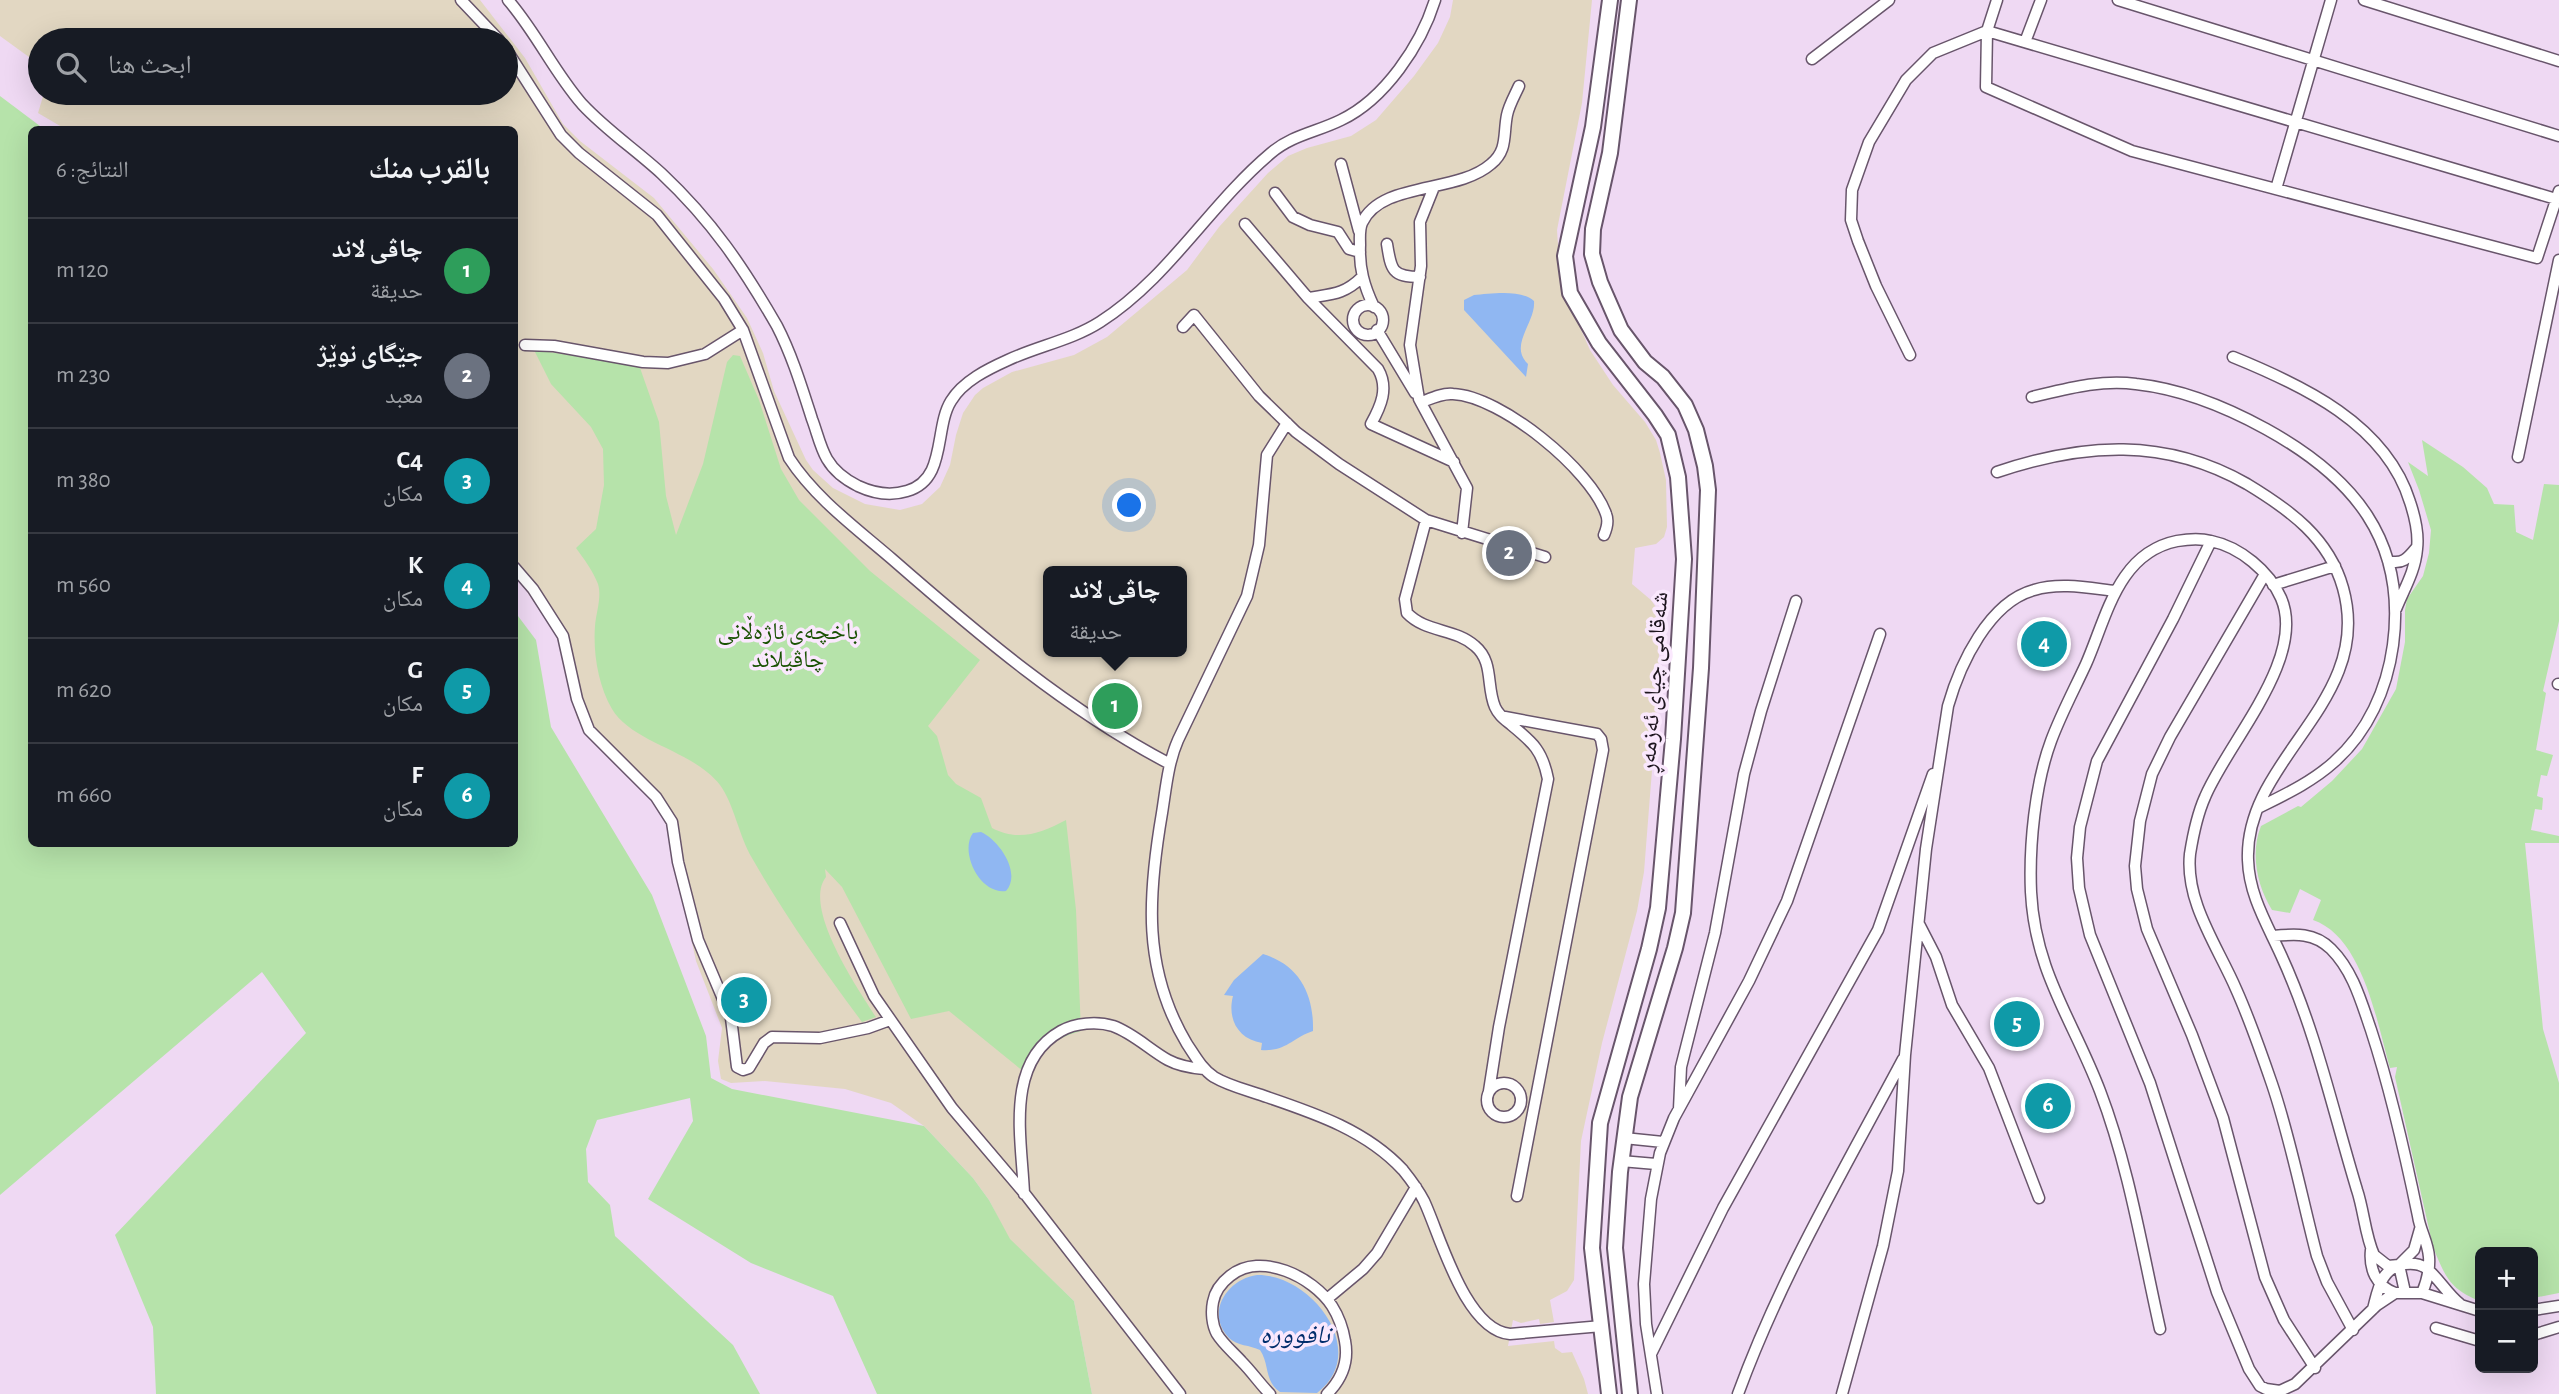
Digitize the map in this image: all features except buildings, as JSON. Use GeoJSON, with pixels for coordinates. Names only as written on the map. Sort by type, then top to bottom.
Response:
{"type":"FeatureCollection","features":[{"type":"Feature","properties":{"kind":"main road","name":"شەقامی چیای ئەزمەڕ"},"geometry":{"type":"LineString","coordinates":[[1609,1394],[1592,1248],[1600,1123],[1649,949],[1659,900],[1684,573],[1678,477],[1668,435],[1599,343],[1570,293],[1565,256],[1593,127],[1610,0]]}},
{"type":"Feature","properties":{"kind":"main road","name":"شەقامی چیای ئەزمەڕ"},"geometry":{"type":"LineString","coordinates":[[1629,0],[1610,153],[1593,229],[1594,268],[1621,330],[1645,362],[1663,377],[1685,405],[1702,448],[1708,490],[1701,668],[1683,913],[1630,1097],[1621,1161],[1615,1248],[1630,1394]]}},
{"type":"Feature","properties":{"kind":"street"},"geometry":{"type":"LineString","coordinates":[[461,0],[488,28]]}},
{"type":"Feature","properties":{"kind":"street"},"geometry":{"type":"LineString","coordinates":[[508,0],[582,103],[686,197],[735,255],[780,332],[821,446],[833,468],[858,486],[891,494],[914,489],[930,472],[936,461],[947,409],[962,388],[996,365],[1086,330],[1136,295],[1270,154],[1291,139],[1350,116],[1370,100],[1411,49],[1435,0]]}},
{"type":"Feature","properties":{"kind":"street"},"geometry":{"type":"LineString","coordinates":[[1812,59],[1889,0]]}},
{"type":"Feature","properties":{"kind":"street"},"geometry":{"type":"LineString","coordinates":[[1910,355],[1858,241],[1851,219],[1852,190],[1869,142],[1906,80],[1933,53],[1987,32],[2558,195],[2537,258],[2132,151],[1986,87],[1987,32],[1997,0]]}},
{"type":"Feature","properties":{"kind":"street"},"geometry":{"type":"LineString","coordinates":[[2025,42],[2041,0]]}},
{"type":"Feature","properties":{"kind":"street"},"geometry":{"type":"LineString","coordinates":[[2118,0],[2559,136]]}},
{"type":"Feature","properties":{"kind":"street"},"geometry":{"type":"LineString","coordinates":[[2276,189],[2331,0]]}},
{"type":"Feature","properties":{"kind":"street"},"geometry":{"type":"LineString","coordinates":[[2364,0],[2559,61]]}},
{"type":"Feature","properties":{"kind":"street"},"geometry":{"type":"LineString","coordinates":[[518,68],[561,135],[579,153],[657,215],[703,270],[743,330],[789,458],[813,489],[967,624],[1023,669],[1129,742],[1170,764]]}},
{"type":"Feature","properties":{"kind":"street"},"geometry":{"type":"LineString","coordinates":[[1374,307],[1362,277],[1362,222],[1382,204],[1408,191],[1472,177],[1497,159],[1504,146],[1507,112],[1520,86]]}},
{"type":"Feature","properties":{"kind":"street"},"geometry":{"type":"LineString","coordinates":[[1341,164],[1360,234]]}},
{"type":"Feature","properties":{"kind":"street"},"geometry":{"type":"LineString","coordinates":[[1421,400],[1410,345],[1420,277],[1420,222],[1434,187]]}},
{"type":"Feature","properties":{"kind":"street"},"geometry":{"type":"LineString","coordinates":[[1275,193],[1293,217],[1310,225],[1334,229],[1342,235],[1349,249],[1360,252]]}},
{"type":"Feature","properties":{"kind":"street"},"geometry":{"type":"LineString","coordinates":[[1245,224],[1308,298],[1370,359],[1381,374],[1383,396],[1371,424],[1454,463]]}},
{"type":"Feature","properties":{"kind":"street"},"geometry":{"type":"LineString","coordinates":[[1387,244],[1394,272],[1420,277]]}},
{"type":"Feature","properties":{"kind":"street"},"geometry":{"type":"LineString","coordinates":[[2518,457],[2559,260]]}},
{"type":"Feature","properties":{"kind":"street"},"geometry":{"type":"LineString","coordinates":[[1308,298],[1346,291],[1362,277]]}},
{"type":"Feature","properties":{"kind":"street"},"geometry":{"type":"LineString","coordinates":[[1367,305],[1380,311],[1382,320],[1377,330],[1371,334],[1362,333],[1353,322],[1358,309],[1367,305]]}},
{"type":"Feature","properties":{"kind":"street"},"geometry":{"type":"LineString","coordinates":[[1183,327],[1194,315],[1259,396],[1287,424],[1339,464],[1426,520],[1545,557]]}},
{"type":"Feature","properties":{"kind":"street"},"geometry":{"type":"LineString","coordinates":[[525,345],[554,346],[643,362],[668,362],[705,354],[743,330]]}},
{"type":"Feature","properties":{"kind":"street"},"geometry":{"type":"LineString","coordinates":[[1377,330],[1421,400],[1467,488],[1462,533]]}},
{"type":"Feature","properties":{"kind":"street"},"geometry":{"type":"LineString","coordinates":[[2233,357],[2315,397],[2365,432],[2396,468],[2406,489],[2417,529],[2418,547],[2410,580],[2395,612]]}},
{"type":"Feature","properties":{"kind":"street"},"geometry":{"type":"LineString","coordinates":[[2032,397],[2081,385],[2135,383],[2192,396],[2240,416],[2305,451],[2340,480],[2368,515],[2388,561],[2395,612],[2391,658],[2378,702],[2347,749],[2320,773],[2258,808]]}},
{"type":"Feature","properties":{"kind":"street"},"geometry":{"type":"LineString","coordinates":[[1421,400],[1447,394],[1462,395],[1512,417],[1535,431],[1570,465],[1593,493],[1606,514],[1604,535]]}},
{"type":"Feature","properties":{"kind":"street"},"geometry":{"type":"LineString","coordinates":[[1287,424],[1268,456],[1259,545],[1247,596],[1178,740],[1170,764],[1155,858],[1152,908],[1153,944],[1166,1002],[1185,1040],[1204,1069],[1225,1082],[1324,1117],[1359,1135],[1388,1156],[1416,1187],[1449,1267],[1470,1302],[1496,1330],[1510,1334],[1602,1326]]}},
{"type":"Feature","properties":{"kind":"street"},"geometry":{"type":"LineString","coordinates":[[1997,472],[2088,449],[2149,451],[2178,457],[2234,477],[2291,512],[2325,548],[2335,566],[2347,603],[2347,641],[2332,687],[2262,797],[2249,838],[2249,876],[2253,892],[2299,994],[2312,1033],[2337,1114],[2371,1250],[2371,1268],[2380,1283],[2400,1292],[2422,1293],[2477,1310]]}},
{"type":"Feature","properties":{"kind":"street"},"geometry":{"type":"LineString","coordinates":[[1426,520],[1405,599],[1407,613],[1419,624],[1465,638],[1481,651],[1486,660],[1494,706],[1501,716],[1535,744],[1543,759],[1548,779],[1489,1091]]}},
{"type":"Feature","properties":{"kind":"street"},"geometry":{"type":"LineString","coordinates":[[2160,1329],[2127,1178],[2099,1088],[2046,972],[2031,894],[2034,830],[2049,746],[2115,591],[2135,564],[2154,549],[2184,540],[2211,541],[2239,552],[2265,574],[2273,585],[2279,594],[2287,620],[2285,649],[2278,666],[2204,799],[2193,835],[2189,863],[2202,918],[2249,1019],[2274,1090],[2317,1256],[2339,1308],[2353,1330]]}},
{"type":"Feature","properties":{"kind":"street"},"geometry":{"type":"LineString","coordinates":[[2211,541],[2173,619],[2097,761],[2080,827],[2077,858],[2079,888],[2090,935],[2134,1041],[2217,1292],[2249,1369],[2260,1386],[2272,1391],[2287,1389],[2315,1368],[2383,1300],[2400,1292]]}},
{"type":"Feature","properties":{"kind":"street"},"geometry":{"type":"LineString","coordinates":[[2388,561],[2402,563],[2418,547]]}},
{"type":"Feature","properties":{"kind":"street"},"geometry":{"type":"LineString","coordinates":[[2273,585],[2335,566]]}},
{"type":"Feature","properties":{"kind":"street"},"geometry":{"type":"LineString","coordinates":[[518,572],[533,589],[563,636],[577,699],[589,730],[656,797],[668,815],[696,932],[705,961],[730,1018],[737,1066],[743,1070],[749,1068],[764,1043],[772,1037],[820,1038],[868,1028],[890,1020]]}},
{"type":"Feature","properties":{"kind":"street"},"geometry":{"type":"LineString","coordinates":[[2265,574],[2170,737],[2152,774],[2140,821],[2135,866],[2137,889],[2147,929],[2192,1035],[2223,1118],[2265,1277],[2284,1320],[2315,1368]]}},
{"type":"Feature","properties":{"kind":"street"},"geometry":{"type":"LineString","coordinates":[[1842,1394],[1877,1269],[1898,1171],[1905,1055],[1918,923],[1926,849],[1948,706],[1964,662],[1989,623],[2013,599],[2034,590],[2053,587],[2074,586],[2115,591]]}},
{"type":"Feature","properties":{"kind":"street"},"geometry":{"type":"LineString","coordinates":[[1679,1109],[1681,1067],[1715,933],[1744,774],[1796,601]]}},
{"type":"Feature","properties":{"kind":"street"},"geometry":{"type":"LineString","coordinates":[[1657,1394],[1650,1354],[1644,1284],[1651,1199],[1663,1142],[1779,919],[1880,634]]}},
{"type":"Feature","properties":{"kind":"street"},"geometry":{"type":"LineString","coordinates":[[1501,716],[1593,733],[1599,736],[1603,746],[1517,1196]]}},
{"type":"Feature","properties":{"kind":"street"},"geometry":{"type":"LineString","coordinates":[[1650,1354],[1723,1208],[1878,930],[1940,754]]}},
{"type":"Feature","properties":{"kind":"street"},"geometry":{"type":"LineString","coordinates":[[840,923],[874,996],[951,1108],[1024,1195],[1180,1394]]}},
{"type":"Feature","properties":{"kind":"street"},"geometry":{"type":"LineString","coordinates":[[1918,923],[1936,957],[1952,1005],[1989,1068],[2039,1198]]}},
{"type":"Feature","properties":{"kind":"street"},"geometry":{"type":"LineString","coordinates":[[2272,936],[2310,935],[2322,941],[2350,973],[2381,1059],[2420,1229],[2428,1252],[2429,1270],[2422,1293]]}},
{"type":"Feature","properties":{"kind":"street"},"geometry":{"type":"LineString","coordinates":[[1024,1195],[1022,1088],[1031,1059],[1052,1037],[1072,1027],[1106,1025],[1122,1030],[1169,1061],[1204,1069]]}},
{"type":"Feature","properties":{"kind":"street"},"geometry":{"type":"LineString","coordinates":[[1738,1394],[1786,1278],[1905,1055]]}},
{"type":"Feature","properties":{"kind":"street"},"geometry":{"type":"LineString","coordinates":[[1624,1138],[1663,1142]]}},
{"type":"Feature","properties":{"kind":"street"},"geometry":{"type":"LineString","coordinates":[[1621,1161],[1657,1164]]}},
{"type":"Feature","properties":{"kind":"street"},"geometry":{"type":"LineString","coordinates":[[1327,1299],[1363,1269],[1377,1253],[1416,1187]]}},
{"type":"Feature","properties":{"kind":"street"},"geometry":{"type":"LineString","coordinates":[[2372,1311],[2380,1283],[2388,1272],[2414,1250],[2420,1229]]}},
{"type":"Feature","properties":{"kind":"street"},"geometry":{"type":"LineString","coordinates":[[2371,1250],[2382,1264],[2417,1264],[2429,1270],[2443,1289],[2460,1305]]}},
{"type":"Feature","properties":{"kind":"street"},"geometry":{"type":"LineString","coordinates":[[2399,1265],[2400,1292]]}},
{"type":"Feature","properties":{"kind":"street"},"geometry":{"type":"LineString","coordinates":[[1270,1394],[1215,1331],[1212,1306],[1218,1289],[1241,1269],[1270,1266],[1299,1278],[1327,1299],[1342,1325],[1346,1357],[1339,1381],[1327,1394]]}},
{"type":"Feature","properties":{"kind":"street"},"geometry":{"type":"LineString","coordinates":[[2538,1309],[2559,1306]]}},
{"type":"Feature","properties":{"kind":"street"},"geometry":{"type":"LineString","coordinates":[[2538,1333],[2559,1327]]}},
{"type":"Feature","properties":{"kind":"street"},"geometry":{"type":"LineString","coordinates":[[2436,1328],[2475,1340]]}},
{"type":"Feature","properties":{"kind":"shaded area"},"geometry":{"type":"Polygon","coordinates":[[[0,0],[480,0],[502,28],[28,28],[28,56],[0,36],[0,0]]]}},
{"type":"Feature","properties":{"kind":"shaded area"},"geometry":{"type":"Polygon","coordinates":[[[1453,0],[1592,0],[1582,103],[1557,230],[1560,275],[1561,284],[1590,350],[1613,385],[1645,422],[1660,453],[1666,480],[1667,527],[1664,537],[1656,544],[1635,548],[1632,584],[1651,600],[1660,613],[1658,694],[1644,872],[1581,1141],[1574,1280],[1567,1291],[1550,1300],[1554,1322],[1540,1324],[1539,1319],[1521,1323],[1513,1320],[1508,1346],[1554,1341],[1555,1348],[1562,1353],[1572,1352],[1588,1394],[1092,1394],[1074,1301],[1009,1239],[989,1200],[973,1178],[924,1126],[891,1103],[845,1089],[765,1081],[731,1083],[721,1079],[718,1061],[722,1028],[696,961],[667,827],[656,804],[585,731],[577,718],[564,656],[555,633],[518,578],[518,126],[60,126],[38,113],[40,105],[518,105],[518,49],[563,124],[580,141],[654,198],[713,269],[747,318],[763,353],[774,391],[813,470],[833,488],[865,504],[900,510],[922,504],[940,487],[950,465],[963,413],[983,388],[1012,372],[1074,355],[1107,337],[1187,270],[1219,227],[1268,173],[1288,156],[1351,136],[1376,120],[1438,43],[1450,17],[1453,0]]]}},
{"type":"Feature","properties":{"kind":"green space"},"geometry":{"type":"Polygon","coordinates":[[[0,96],[40,126],[28,126],[28,847],[518,847],[518,616],[536,640],[551,727],[652,895],[706,1036],[711,1078],[732,1089],[924,1126],[973,1178],[989,1200],[1010,1239],[1074,1301],[1092,1394],[877,1394],[833,1296],[751,1263],[648,1199],[693,1121],[690,1098],[597,1120],[586,1149],[588,1182],[610,1205],[615,1236],[733,1345],[760,1394],[156,1394],[153,1327],[115,1235],[306,1033],[262,972],[0,1195],[0,96]]]}},
{"type":"Feature","properties":{"kind":"green space","name":"باخچەی ئاژەڵانی چاڤیلاند"},"geometry":{"type":"Polygon","coordinates":[[[534,350],[639,365],[659,422],[666,496],[676,535],[703,464],[727,362],[733,355],[740,356],[759,400],[781,469],[799,500],[870,571],[980,660],[928,726],[937,736],[948,775],[956,784],[981,798],[992,828],[1002,832],[1030,834],[1066,820],[1076,910],[1081,1031],[1049,1046],[1029,1076],[949,1011],[911,1019],[842,887],[825,869],[821,908],[827,927],[835,948],[876,1017],[862,1022],[765,880],[747,849],[720,785],[695,763],[648,739],[621,721],[612,709],[603,690],[596,658],[598,584],[576,548],[596,529],[604,485],[603,449],[591,427],[551,384],[534,350]]]}},
{"type":"Feature","properties":{"kind":"green space"},"geometry":{"type":"Polygon","coordinates":[[[2422,440],[2463,467],[2487,488],[2494,504],[2514,505],[2516,532],[2533,540],[2544,484],[2559,485],[2559,621],[2543,691],[2546,693],[2536,750],[2553,755],[2547,776],[2541,775],[2537,796],[2543,798],[2542,810],[2535,809],[2531,830],[2559,836],[2559,843],[2525,843],[2543,1029],[2559,1083],[2559,1293],[2538,1297],[2538,1247],[2475,1247],[2475,1298],[2461,1292],[2445,1274],[2433,1247],[2395,1077],[2397,1067],[2390,1068],[2373,1006],[2356,962],[2330,929],[2313,920],[2321,900],[2300,889],[2290,913],[2272,910],[2262,891],[2257,869],[2256,847],[2261,826],[2298,806],[2301,807],[2332,781],[2362,749],[2396,689],[2405,642],[2407,599],[2423,576],[2431,530],[2408,462],[2428,476],[2422,440]]]}},
{"type":"Feature","properties":{"kind":"water"},"geometry":{"type":"Polygon","coordinates":[[[1514,294],[1534,301],[1521,349],[1528,364],[1526,377],[1464,310],[1464,300],[1474,295],[1514,294]]]}},
{"type":"Feature","properties":{"kind":"water"},"geometry":{"type":"Polygon","coordinates":[[[981,832],[1001,849],[1010,867],[1010,884],[1006,891],[988,886],[974,871],[970,861],[969,841],[973,833],[981,832]]]}},
{"type":"Feature","properties":{"kind":"water"},"geometry":{"type":"Polygon","coordinates":[[[1263,954],[1276,959],[1295,974],[1307,994],[1313,1018],[1313,1031],[1283,1047],[1270,1050],[1261,1050],[1262,1043],[1246,1037],[1236,1027],[1232,1012],[1233,996],[1224,995],[1234,980],[1263,954]]]}},
{"type":"Feature","properties":{"kind":"water","name":"نافوورە"},"geometry":{"type":"Polygon","coordinates":[[[1257,1275],[1278,1278],[1297,1287],[1314,1301],[1328,1318],[1336,1337],[1338,1357],[1332,1376],[1317,1393],[1280,1392],[1269,1378],[1260,1350],[1232,1341],[1222,1328],[1219,1308],[1223,1299],[1237,1283],[1257,1275]]]}},
{"type":"Feature","properties":{"kind":"place","name":"جێگای نوێژ"},"geometry":{"type":"Point","coordinates":[1509,553]}},
{"type":"Feature","properties":{"kind":"place","name":"K"},"geometry":{"type":"Point","coordinates":[2044,644]}},
{"type":"Feature","properties":{"kind":"place","name":"چاڤی لاند"},"geometry":{"type":"Point","coordinates":[1115,706]}},
{"type":"Feature","properties":{"kind":"place","name":"C4"},"geometry":{"type":"Point","coordinates":[744,1000]}},
{"type":"Feature","properties":{"kind":"place","name":"G"},"geometry":{"type":"Point","coordinates":[2017,1024]}},
{"type":"Feature","properties":{"kind":"place","name":"F"},"geometry":{"type":"Point","coordinates":[2048,1106]}}]}
